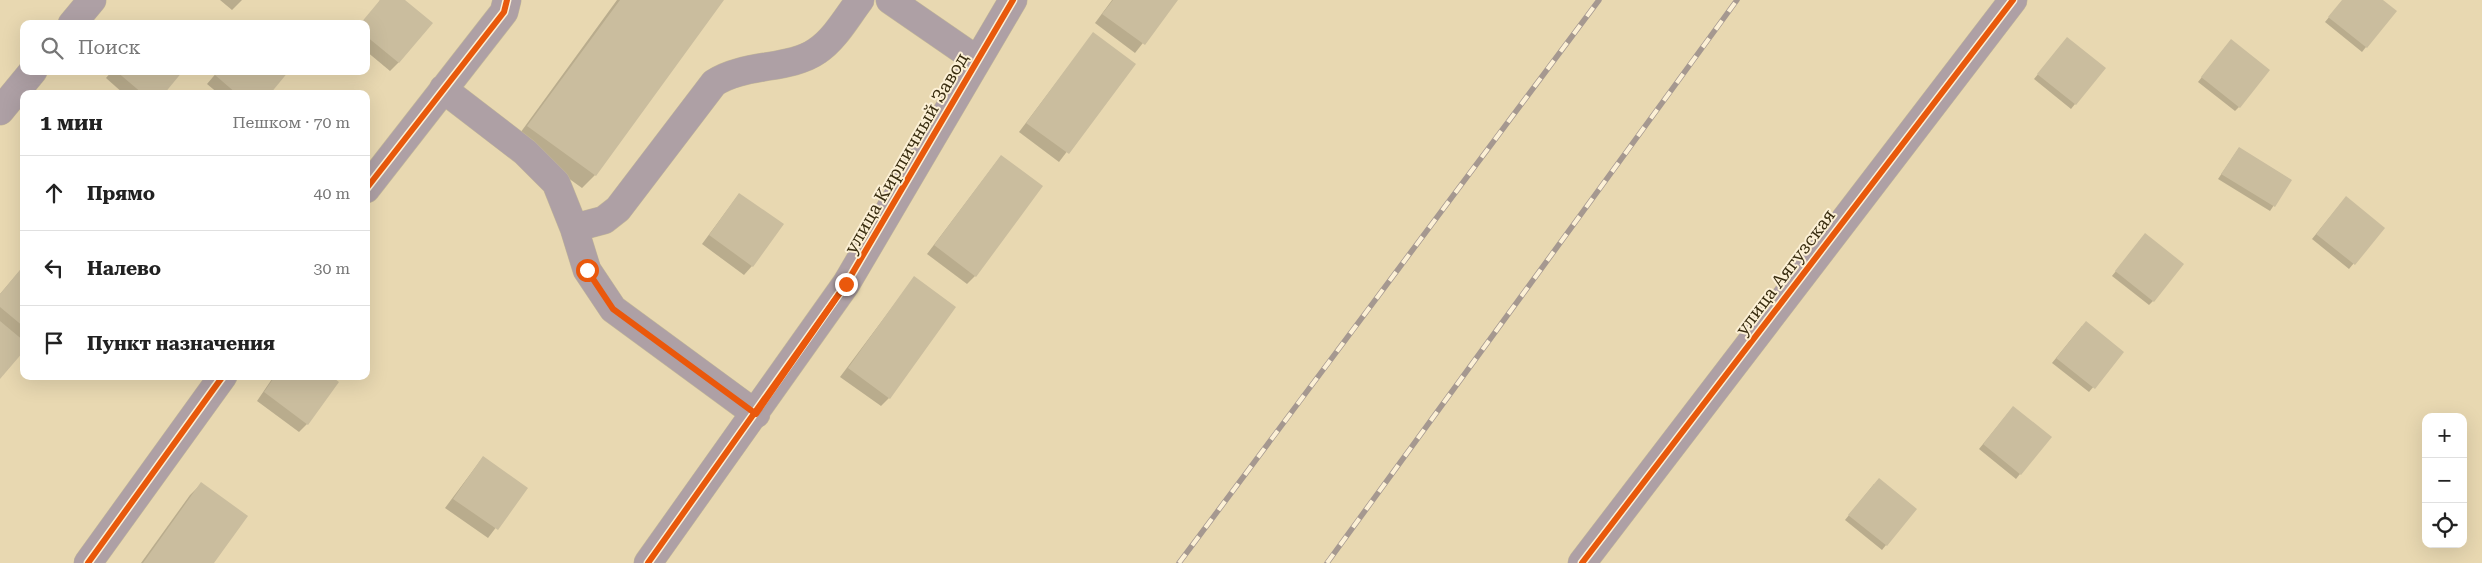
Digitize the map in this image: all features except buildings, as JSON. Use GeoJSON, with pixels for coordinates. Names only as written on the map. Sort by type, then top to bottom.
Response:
{"type":"FeatureCollection","features":[{"type":"Feature","properties":{"kind":"street"},"geometry":{"type":"LineString","coordinates":[[75,20],[92,0]]}},
{"type":"Feature","properties":{"kind":"street"},"geometry":{"type":"LineString","coordinates":[[370,184],[504,12],[507,0]]}},
{"type":"Feature","properties":{"kind":"street"},"geometry":{"type":"LineString","coordinates":[[574,228],[604,220],[618,209],[714,83],[727,75],[798,59],[817,51],[835,33],[860,0]]}},
{"type":"Feature","properties":{"kind":"street"},"geometry":{"type":"LineString","coordinates":[[890,0],[977,60]]}},
{"type":"Feature","properties":{"kind":"street","name":"улица Кирпичный Завод"},"geometry":{"type":"LineString","coordinates":[[648,563],[756,414],[846,284],[1013,0]]}},
{"type":"Feature","properties":{"kind":"street","name":"улица Аягузская"},"geometry":{"type":"LineString","coordinates":[[1582,563],[2012,0]]}},
{"type":"Feature","properties":{"kind":"street"},"geometry":{"type":"LineString","coordinates":[[0,112],[30,75]]}},
{"type":"Feature","properties":{"kind":"street"},"geometry":{"type":"LineString","coordinates":[[443,89],[525,152],[556,183],[574,228],[587,270],[613,309],[756,414]]}},
{"type":"Feature","properties":{"kind":"street"},"geometry":{"type":"LineString","coordinates":[[88,563],[220,380]]}},
{"type":"Feature","properties":{"kind":"railway"},"geometry":{"type":"LineString","coordinates":[[1179,563],[1599,0]]}},
{"type":"Feature","properties":{"kind":"railway"},"geometry":{"type":"LineString","coordinates":[[1327,563],[1737,0]]}},
{"type":"Feature","properties":{"kind":"cycle path"},"geometry":{"type":"LineString","coordinates":[[370,184],[504,12],[507,0]]}},
{"type":"Feature","properties":{"kind":"cycle path"},"geometry":{"type":"LineString","coordinates":[[648,563],[846,284],[1013,0]]}},
{"type":"Feature","properties":{"kind":"cycle path"},"geometry":{"type":"LineString","coordinates":[[1582,563],[2013,0]]}},
{"type":"Feature","properties":{"kind":"cycle path"},"geometry":{"type":"LineString","coordinates":[[88,563],[220,380]]}},
{"type":"Feature","properties":{"kind":"route"},"geometry":{"type":"LineString","coordinates":[[587,270],[613,309],[756,414],[846,284]]}}]}
